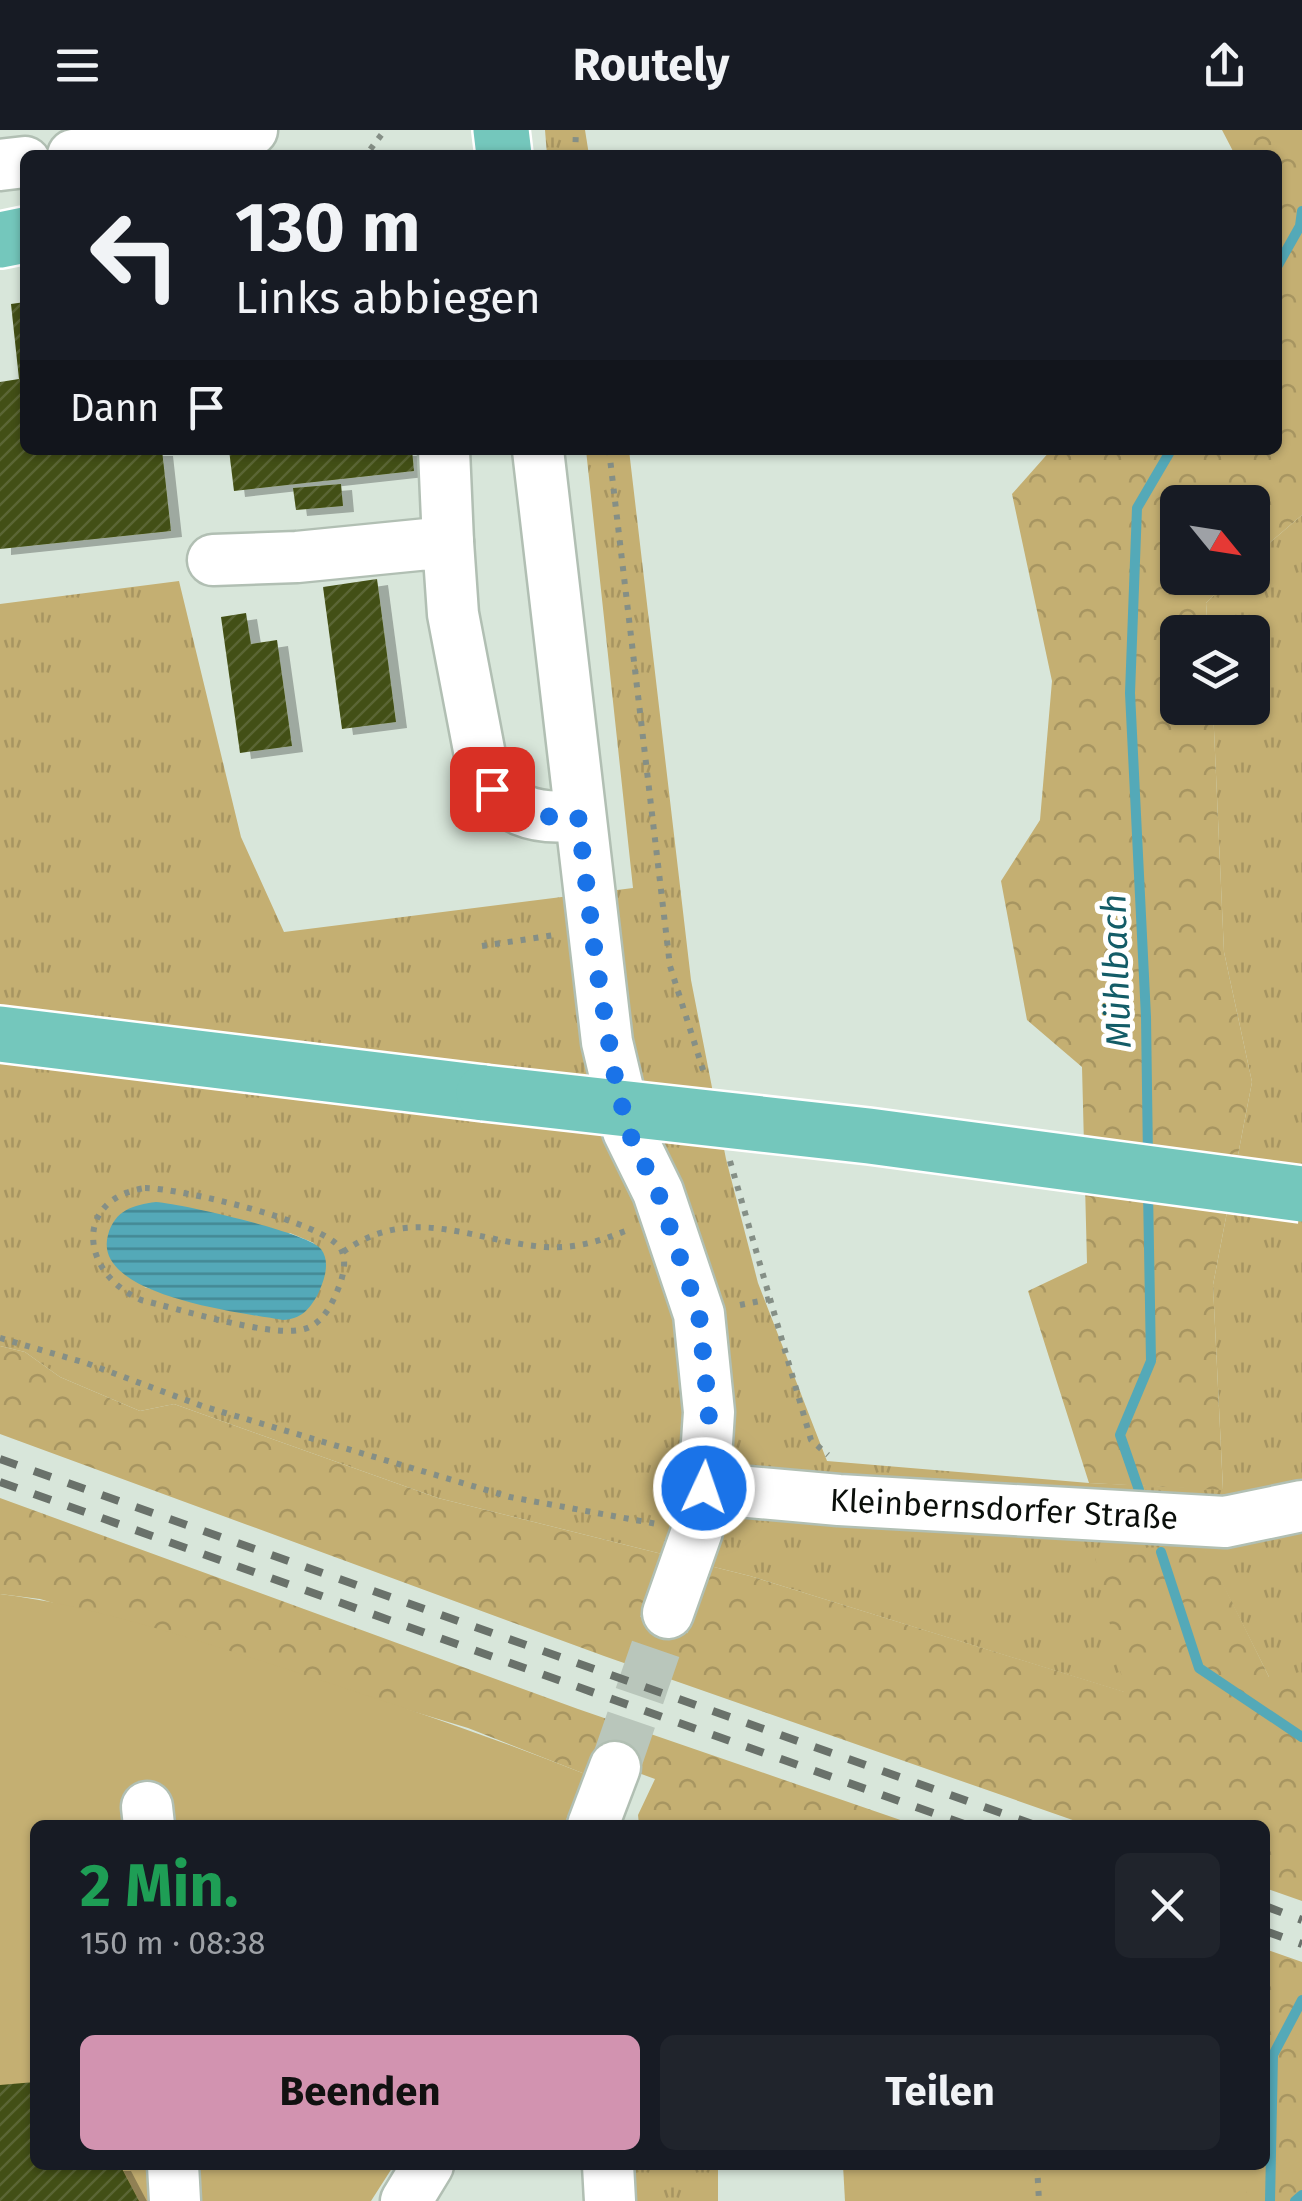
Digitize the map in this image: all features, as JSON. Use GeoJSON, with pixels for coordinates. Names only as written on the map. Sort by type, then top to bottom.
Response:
{"type":"FeatureCollection","features":[{"type":"Feature","properties":{"kind":"main road"},"geometry":{"type":"LineString","coordinates":[[0,1034],[869,1136],[1302,1194]]}},
{"type":"Feature","properties":{"kind":"street"},"geometry":{"type":"LineString","coordinates":[[109,150],[252,130]]}},
{"type":"Feature","properties":{"kind":"street"},"geometry":{"type":"LineString","coordinates":[[444,455],[454,614],[482,771],[506,803],[525,813],[555,818],[578,815]]}},
{"type":"Feature","properties":{"kind":"street"},"geometry":{"type":"LineString","coordinates":[[539,455],[606,1042],[628,1131],[658,1192],[699,1314],[709,1412],[701,1510],[668,1613]]}},
{"type":"Feature","properties":{"kind":"street"},"geometry":{"type":"LineString","coordinates":[[212,560],[296,557],[448,542]]}},
{"type":"Feature","properties":{"kind":"street","name":"Kleinbernsdorfer Straße"},"geometry":{"type":"LineString","coordinates":[[701,1510],[839,1500],[1225,1522],[1302,1506]]}},
{"type":"Feature","properties":{"kind":"street"},"geometry":{"type":"LineString","coordinates":[[595,1820],[615,1766]]}},
{"type":"Feature","properties":{"kind":"street"},"geometry":{"type":"LineString","coordinates":[[172,2170],[175,2201]]}},
{"type":"Feature","properties":{"kind":"street"},"geometry":{"type":"LineString","coordinates":[[406,2201],[425,2170]]}},
{"type":"Feature","properties":{"kind":"street"},"geometry":{"type":"LineString","coordinates":[[608,2170],[610,2201]]}},
{"type":"Feature","properties":{"kind":"path"},"geometry":{"type":"LineString","coordinates":[[370,150],[385,130]]}},
{"type":"Feature","properties":{"kind":"path"},"geometry":{"type":"LineString","coordinates":[[611,455],[670,966],[710,1092]]}},
{"type":"Feature","properties":{"kind":"path"},"geometry":{"type":"LineString","coordinates":[[482,946],[550,935]]}},
{"type":"Feature","properties":{"kind":"path"},"geometry":{"type":"LineString","coordinates":[[726,1148],[811,1440],[842,1469],[839,1500]]}},
{"type":"Feature","properties":{"kind":"path"},"geometry":{"type":"LineString","coordinates":[[165,1188],[308,1226],[326,1234],[342,1252],[343,1274],[325,1314],[308,1328],[278,1331],[156,1304],[125,1293],[101,1270],[94,1239],[102,1211],[113,1199],[128,1191],[165,1188]]}},
{"type":"Feature","properties":{"kind":"path"},"geometry":{"type":"LineString","coordinates":[[342,1252],[364,1236],[422,1226],[542,1247],[592,1244]]}},
{"type":"Feature","properties":{"kind":"path"},"geometry":{"type":"LineString","coordinates":[[0,1338],[86,1362],[202,1406],[510,1496],[701,1510]]}},
{"type":"Feature","properties":{"kind":"path"},"geometry":{"type":"LineString","coordinates":[[1037,2170],[1039,2201]]}},
{"type":"Feature","properties":{"kind":"green space"},"geometry":{"type":"Polygon","coordinates":[[[545,130],[585,130],[588,150],[547,150],[545,130]]]}},
{"type":"Feature","properties":{"kind":"green space"},"geometry":{"type":"Polygon","coordinates":[[[1222,130],[1302,130],[1302,515],[1270,542],[1270,485],[1160,485],[1160,595],[1214,595],[1206,603],[1207,615],[1160,615],[1160,725],[1214,725],[1224,952],[1252,1082],[1213,1285],[1223,1490],[1089,1483],[1028,1291],[1087,1263],[1082,1067],[1027,1020],[1001,881],[1040,820],[1052,681],[1012,494],[1047,455],[1282,455],[1282,150],[1232,150],[1222,130]]]}},
{"type":"Feature","properties":{"kind":"green space"},"geometry":{"type":"Polygon","coordinates":[[[587,455],[630,455],[691,980],[726,1159],[758,1283],[827,1461],[1089,1483],[1223,1489],[1213,1285],[1252,1082],[1224,952],[1214,725],[1270,725],[1270,615],[1207,615],[1206,603],[1214,595],[1270,595],[1270,542],[1302,515],[1302,1677],[1269,1677],[1206,1551],[1127,1693],[750,1576],[438,1498],[174,1404],[140,1411],[60,1377],[25,1352],[0,1346],[0,604],[179,581],[241,837],[284,932],[633,888],[587,455]],[[290,1233],[144,1287],[259,1316],[314,1243],[290,1233]]]}},
{"type":"Feature","properties":{"kind":"green space"},"geometry":{"type":"Polygon","coordinates":[[[0,1346],[25,1352],[60,1377],[140,1411],[174,1404],[438,1498],[750,1576],[1125,1692],[1095,1557],[1207,1551],[1269,1677],[1302,1677],[1302,1901],[1270,1890],[1270,1820],[1073,1820],[604,1656],[0,1434],[0,1346]]]}},
{"type":"Feature","properties":{"kind":"green space"},"geometry":{"type":"Polygon","coordinates":[[[0,1498],[578,1709],[900,1820],[638,1820],[655,1779],[592,1756],[585,1774],[468,1728],[40,1599],[0,1594],[0,1498]]]}},
{"type":"Feature","properties":{"kind":"green space"},"geometry":{"type":"Polygon","coordinates":[[[0,1594],[70,1606],[172,1633],[430,1717],[585,1774],[566,1820],[30,1820],[30,2170],[391,2170],[371,2201],[0,2201],[0,1594]]]}},
{"type":"Feature","properties":{"kind":"green space"},"geometry":{"type":"Polygon","coordinates":[[[1270,1951],[1302,1962],[1302,2201],[1246,2201],[1246,2170],[1270,2170],[1270,1951]]]}},
{"type":"Feature","properties":{"kind":"green space"},"geometry":{"type":"Polygon","coordinates":[[[582,2170],[718,2170],[718,2201],[583,2201],[582,2170]]]}},
{"type":"Feature","properties":{"kind":"green space"},"geometry":{"type":"Polygon","coordinates":[[[843,2170],[1246,2170],[1246,2201],[845,2201],[843,2170]]]}},
{"type":"Feature","properties":{"kind":"water"},"geometry":{"type":"Polygon","coordinates":[[[156,1202],[243,1220],[311,1242],[321,1249],[326,1266],[315,1300],[300,1316],[283,1320],[206,1306],[145,1287],[123,1273],[109,1256],[108,1235],[115,1220],[126,1210],[156,1202]]]}},
{"type":"Feature","properties":{"kind":"building"},"geometry":{"type":"Polygon","coordinates":[[[20,303],[20,455],[163,455],[171,531],[0,549],[0,382],[19,379],[11,304],[20,303]]]}},
{"type":"Feature","properties":{"kind":"building"},"geometry":{"type":"Polygon","coordinates":[[[230,455],[412,455],[414,471],[234,491],[230,455]]]}},
{"type":"Feature","properties":{"kind":"building"},"geometry":{"type":"Polygon","coordinates":[[[341,484],[343,506],[296,510],[293,488],[341,484]]]}},
{"type":"Feature","properties":{"kind":"building"},"geometry":{"type":"Polygon","coordinates":[[[377,579],[396,722],[342,729],[323,587],[377,579]]]}},
{"type":"Feature","properties":{"kind":"building"},"geometry":{"type":"Polygon","coordinates":[[[246,613],[251,644],[277,640],[292,746],[240,753],[221,617],[246,613]]]}},
{"type":"Feature","properties":{"kind":"building"},"geometry":{"type":"Polygon","coordinates":[[[30,2082],[30,2170],[123,2170],[139,2201],[0,2201],[0,2085],[30,2082]]]}},
{"type":"Feature","properties":{"kind":"waterway","name":"Mühlbach"},"geometry":{"type":"LineString","coordinates":[[1282,258],[1300,226],[1302,211]]}},
{"type":"Feature","properties":{"kind":"waterway","name":"Mühlbach"},"geometry":{"type":"LineString","coordinates":[[1148,1159],[1146,1017],[1130,693],[1137,508],[1168,455]]}},
{"type":"Feature","properties":{"kind":"waterway","name":"Mühlbach"},"geometry":{"type":"LineString","coordinates":[[1139,1490],[1120,1435],[1151,1361],[1148,1191]]}},
{"type":"Feature","properties":{"kind":"waterway","name":"Mühlbach"},"geometry":{"type":"LineString","coordinates":[[1161,1552],[1199,1668],[1302,1737]]}},
{"type":"Feature","properties":{"kind":"waterway","name":"Mühlbach"},"geometry":{"type":"LineString","coordinates":[[1270,2201],[1273,2055],[1302,2000]]}},
{"type":"Feature","properties":{"kind":"waterway"},"geometry":{"type":"LineString","coordinates":[[1295,2201],[1302,2195]]}},
{"type":"Feature","properties":{"kind":"tunnel"},"geometry":{"type":"LineString","coordinates":[[615,1767],[668,1613]]}},
{"type":"Feature","properties":{"kind":"railway"},"geometry":{"type":"LineString","coordinates":[[0,1459],[1021,1820]]}},
{"type":"Feature","properties":{"kind":"railway"},"geometry":{"type":"LineString","coordinates":[[0,1482],[953,1820]]}},
{"type":"Feature","properties":{"kind":"railway"},"geometry":{"type":"LineString","coordinates":[[1270,1908],[1302,1920]]}},
{"type":"Feature","properties":{"kind":"railway"},"geometry":{"type":"LineString","coordinates":[[1270,1933],[1302,1944]]}},
{"type":"Feature","properties":{"kind":"route"},"geometry":{"type":"LineString","coordinates":[[492,789],[506,803],[525,813],[542,818],[578,815],[606,1042],[628,1131],[658,1192],[699,1314],[709,1412],[704,1488]]}}]}
